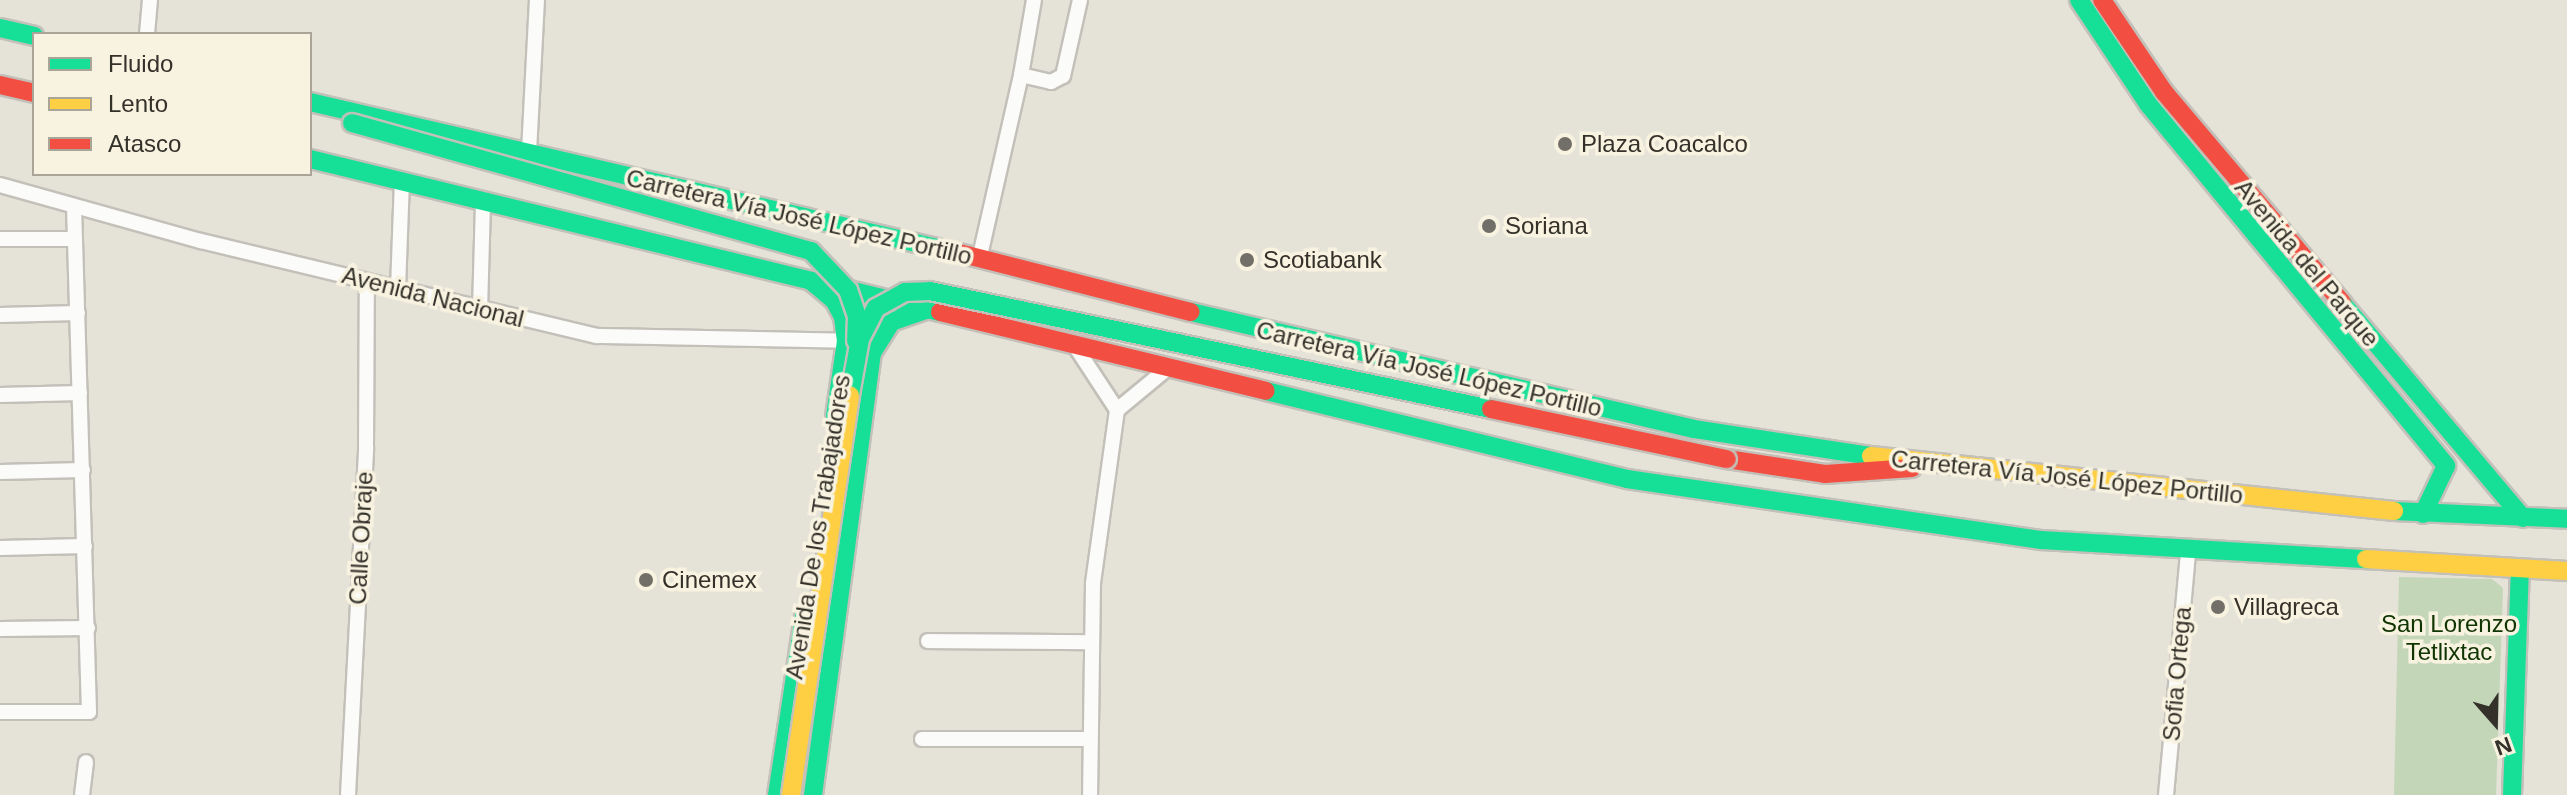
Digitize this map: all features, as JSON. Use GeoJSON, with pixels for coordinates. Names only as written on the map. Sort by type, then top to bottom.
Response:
{"type":"FeatureCollection","features":[{"type":"Feature","properties":{"kind":"main road","name":"Avenida del Parque"},"geometry":{"type":"LineString","coordinates":[[2079,0],[2148,104],[2446,466],[2423,514]]}},
{"type":"Feature","properties":{"kind":"main road","name":"Avenida del Parque"},"geometry":{"type":"LineString","coordinates":[[2106,2],[2164,92],[2523,518]]}},
{"type":"Feature","properties":{"kind":"main road"},"geometry":{"type":"LineString","coordinates":[[0,28],[32,36]]}},
{"type":"Feature","properties":{"kind":"main road"},"geometry":{"type":"LineString","coordinates":[[0,85],[32,93]]}},
{"type":"Feature","properties":{"kind":"main road","name":"Carretera Vía José López Portillo"},"geometry":{"type":"LineString","coordinates":[[312,102],[1565,402],[1694,429],[1939,466],[2423,514],[2567,519]]}},
{"type":"Feature","properties":{"kind":"main road"},"geometry":{"type":"LineString","coordinates":[[312,111],[785,242],[811,251],[848,290],[857,316],[856,348],[802,795]]}},
{"type":"Feature","properties":{"kind":"main road"},"geometry":{"type":"LineString","coordinates":[[312,159],[1627,479],[2042,540],[2188,552],[2567,571]]}},
{"type":"Feature","properties":{"kind":"main road","name":"Avenida De los Trabajadores"},"geometry":{"type":"LineString","coordinates":[[777,795],[846,341],[843,317],[834,300],[803,277]]}},
{"type":"Feature","properties":{"kind":"main road"},"geometry":{"type":"LineString","coordinates":[[791,795],[832,490],[860,339],[876,308],[905,292],[930,291],[1727,459],[1825,474],[1939,466]]}},
{"type":"Feature","properties":{"kind":"main road"},"geometry":{"type":"LineString","coordinates":[[876,343],[891,322],[907,312],[944,311]]}},
{"type":"Feature","properties":{"kind":"main road","name":"Avenida De los Trabajadores"},"geometry":{"type":"LineString","coordinates":[[813,795],[876,343]]}},
{"type":"Feature","properties":{"kind":"main road"},"geometry":{"type":"LineString","coordinates":[[2512,795],[2520,570]]}},
{"type":"Feature","properties":{"kind":"street"},"geometry":{"type":"LineString","coordinates":[[147,32],[150,0]]}},
{"type":"Feature","properties":{"kind":"street"},"geometry":{"type":"LineString","coordinates":[[529,152],[537,0]]}},
{"type":"Feature","properties":{"kind":"street"},"geometry":{"type":"LineString","coordinates":[[979,260],[1021,75],[1034,0]]}},
{"type":"Feature","properties":{"kind":"street"},"geometry":{"type":"LineString","coordinates":[[1021,75],[1051,82],[1063,76],[1080,0]]}},
{"type":"Feature","properties":{"kind":"street"},"geometry":{"type":"LineString","coordinates":[[2095,23],[2106,2]]}},
{"type":"Feature","properties":{"kind":"street"},"geometry":{"type":"LineString","coordinates":[[398,289],[402,181]]}},
{"type":"Feature","properties":{"kind":"street","name":"Avenida Nacional"},"geometry":{"type":"LineString","coordinates":[[0,185],[480,310],[597,336],[876,343]]}},
{"type":"Feature","properties":{"kind":"street"},"geometry":{"type":"LineString","coordinates":[[480,310],[483,201]]}},
{"type":"Feature","properties":{"kind":"street"},"geometry":{"type":"LineString","coordinates":[[0,712],[89,712],[74,206]]}},
{"type":"Feature","properties":{"kind":"street"},"geometry":{"type":"LineString","coordinates":[[0,239],[75,239]]}},
{"type":"Feature","properties":{"kind":"street","name":"Calle Obraje"},"geometry":{"type":"LineString","coordinates":[[348,795],[366,447],[367,281]]}},
{"type":"Feature","properties":{"kind":"street"},"geometry":{"type":"LineString","coordinates":[[0,315],[78,313]]}},
{"type":"Feature","properties":{"kind":"street"},"geometry":{"type":"LineString","coordinates":[[1072,342],[1117,410],[1089,642],[1090,795]]}},
{"type":"Feature","properties":{"kind":"street"},"geometry":{"type":"LineString","coordinates":[[1117,410],[1169,366]]}},
{"type":"Feature","properties":{"kind":"street"},"geometry":{"type":"LineString","coordinates":[[0,395],[80,393]]}},
{"type":"Feature","properties":{"kind":"street"},"geometry":{"type":"LineString","coordinates":[[0,472],[83,470]]}},
{"type":"Feature","properties":{"kind":"street"},"geometry":{"type":"LineString","coordinates":[[0,548],[85,546]]}},
{"type":"Feature","properties":{"kind":"street","name":"Sofia Ortega"},"geometry":{"type":"LineString","coordinates":[[2166,795],[2188,552]]}},
{"type":"Feature","properties":{"kind":"street"},"geometry":{"type":"LineString","coordinates":[[0,629],[88,628]]}},
{"type":"Feature","properties":{"kind":"street"},"geometry":{"type":"LineString","coordinates":[[928,641],[1089,642]]}},
{"type":"Feature","properties":{"kind":"street"},"geometry":{"type":"LineString","coordinates":[[922,739],[1090,739]]}},
{"type":"Feature","properties":{"kind":"street"},"geometry":{"type":"LineString","coordinates":[[82,795],[86,762]]}},
{"type":"Feature","properties":{"kind":"green space","name":"San Lorenzo Tetlixtac"},"geometry":{"type":"Polygon","coordinates":[[[2399,577],[2492,579],[2503,588],[2496,795],[2394,795],[2399,577]]]}},
{"type":"Feature","properties":{"kind":"traffic: fast"},"geometry":{"type":"LineString","coordinates":[[2079,0],[2148,104],[2446,466],[2423,514]]}},
{"type":"Feature","properties":{"kind":"traffic: fast"},"geometry":{"type":"LineString","coordinates":[[0,28],[32,36]]}},
{"type":"Feature","properties":{"kind":"traffic: fast"},"geometry":{"type":"LineString","coordinates":[[312,102],[959,253]]}},
{"type":"Feature","properties":{"kind":"traffic: fast"},"geometry":{"type":"LineString","coordinates":[[352,123],[811,251],[848,290],[857,316],[856,341]]}},
{"type":"Feature","properties":{"kind":"traffic: fast"},"geometry":{"type":"LineString","coordinates":[[312,159],[940,312]]}},
{"type":"Feature","properties":{"kind":"traffic: fast"},"geometry":{"type":"LineString","coordinates":[[811,281],[834,300],[843,317],[846,341],[835,416]]}},
{"type":"Feature","properties":{"kind":"traffic: fast"},"geometry":{"type":"LineString","coordinates":[[850,395],[860,339],[876,308],[905,292],[930,291],[1491,409]]}},
{"type":"Feature","properties":{"kind":"traffic: fast"},"geometry":{"type":"LineString","coordinates":[[2342,303],[2523,518]]}},
{"type":"Feature","properties":{"kind":"traffic: fast"},"geometry":{"type":"LineString","coordinates":[[813,795],[872,353],[891,322],[928,309]]}},
{"type":"Feature","properties":{"kind":"traffic: fast"},"geometry":{"type":"LineString","coordinates":[[1191,312],[1694,429],[1871,456]]}},
{"type":"Feature","properties":{"kind":"traffic: fast"},"geometry":{"type":"LineString","coordinates":[[1266,391],[1627,479],[2042,540],[2366,559]]}},
{"type":"Feature","properties":{"kind":"traffic: fast"},"geometry":{"type":"LineString","coordinates":[[2394,511],[2567,519]]}},
{"type":"Feature","properties":{"kind":"traffic: fast"},"geometry":{"type":"LineString","coordinates":[[2512,795],[2520,570]]}},
{"type":"Feature","properties":{"kind":"traffic: fast"},"geometry":{"type":"LineString","coordinates":[[777,795],[804,616]]}},
{"type":"Feature","properties":{"kind":"traffic: slow"},"geometry":{"type":"LineString","coordinates":[[791,795],[850,395]]}},
{"type":"Feature","properties":{"kind":"traffic: slow"},"geometry":{"type":"LineString","coordinates":[[1871,456],[2394,511]]}},
{"type":"Feature","properties":{"kind":"traffic: slow"},"geometry":{"type":"LineString","coordinates":[[2366,559],[2567,571]]}},
{"type":"Feature","properties":{"kind":"traffic: jam"},"geometry":{"type":"LineString","coordinates":[[2102,0],[2164,92],[2342,303]]}},
{"type":"Feature","properties":{"kind":"traffic: jam"},"geometry":{"type":"LineString","coordinates":[[0,85],[32,93]]}},
{"type":"Feature","properties":{"kind":"traffic: jam"},"geometry":{"type":"LineString","coordinates":[[959,253],[1191,312]]}},
{"type":"Feature","properties":{"kind":"traffic: jam"},"geometry":{"type":"LineString","coordinates":[[940,312],[1266,391]]}},
{"type":"Feature","properties":{"kind":"traffic: jam"},"geometry":{"type":"LineString","coordinates":[[1491,409],[1727,459]]}},
{"type":"Feature","properties":{"kind":"traffic: jam"},"geometry":{"type":"LineString","coordinates":[[1727,459],[1825,474],[1912,468]]}},
{"type":"Feature","properties":{"kind":"place","name":"Plaza Coacalco"},"geometry":{"type":"Point","coordinates":[1565,144]}},
{"type":"Feature","properties":{"kind":"place","name":"Soriana"},"geometry":{"type":"Point","coordinates":[1489,226]}},
{"type":"Feature","properties":{"kind":"place","name":"Scotiabank"},"geometry":{"type":"Point","coordinates":[1247,260]}},
{"type":"Feature","properties":{"kind":"place","name":"Cinemex"},"geometry":{"type":"Point","coordinates":[646,580]}},
{"type":"Feature","properties":{"kind":"place","name":"Villagreca"},"geometry":{"type":"Point","coordinates":[2218,607]}}]}
